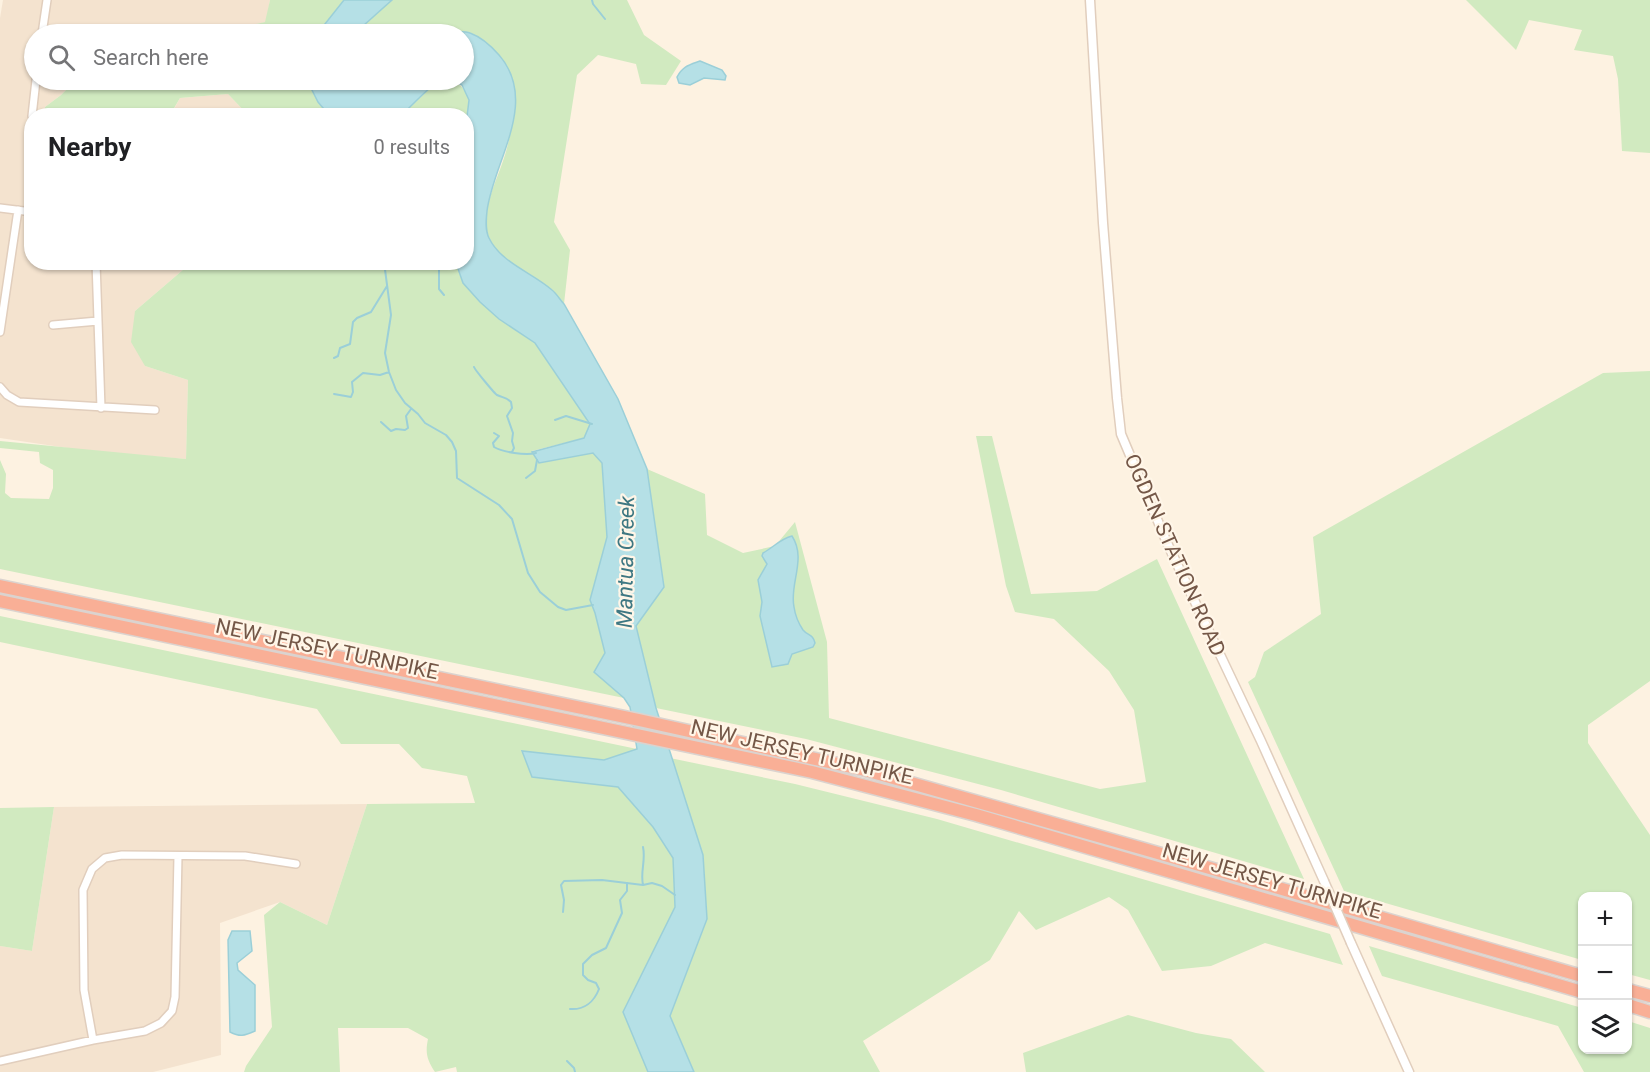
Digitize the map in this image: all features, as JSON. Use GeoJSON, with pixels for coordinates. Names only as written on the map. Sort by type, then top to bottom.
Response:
{"type":"FeatureCollection","features":[{"type":"Feature","properties":{"kind":"highway","name":"NEW JERSEY TURNPIKE"},"geometry":{"type":"LineString","coordinates":[[0,586],[865,770],[1578,975]]}},
{"type":"Feature","properties":{"kind":"highway","name":"NEW JERSEY TURNPIKE"},"geometry":{"type":"LineString","coordinates":[[0,601],[812,772],[946,806],[1578,991]]}},
{"type":"Feature","properties":{"kind":"highway"},"geometry":{"type":"LineString","coordinates":[[1632,991],[1650,996]]}},
{"type":"Feature","properties":{"kind":"highway"},"geometry":{"type":"LineString","coordinates":[[1632,1006],[1650,1012]]}},
{"type":"Feature","properties":{"kind":"street"},"geometry":{"type":"LineString","coordinates":[[43,24],[47,0]]}},
{"type":"Feature","properties":{"kind":"street","name":"OGDEN STATION ROAD"},"geometry":{"type":"LineString","coordinates":[[1090,0],[1103,223],[1121,434],[1168,545],[1261,741],[1409,1072]]}},
{"type":"Feature","properties":{"kind":"street"},"geometry":{"type":"LineString","coordinates":[[33,108],[35,90]]}},
{"type":"Feature","properties":{"kind":"street"},"geometry":{"type":"LineString","coordinates":[[0,208],[24,211]]}},
{"type":"Feature","properties":{"kind":"street"},"geometry":{"type":"LineString","coordinates":[[0,332],[18,210]]}},
{"type":"Feature","properties":{"kind":"street"},"geometry":{"type":"LineString","coordinates":[[96,270],[101,408]]}},
{"type":"Feature","properties":{"kind":"street"},"geometry":{"type":"LineString","coordinates":[[53,325],[98,321]]}},
{"type":"Feature","properties":{"kind":"street"},"geometry":{"type":"LineString","coordinates":[[0,387],[7,395],[20,402],[155,410]]}},
{"type":"Feature","properties":{"kind":"street"},"geometry":{"type":"LineString","coordinates":[[93,1040],[84,990],[83,890],[92,869],[105,858],[122,855],[245,856],[296,864]]}},
{"type":"Feature","properties":{"kind":"street"},"geometry":{"type":"LineString","coordinates":[[0,1061],[145,1031],[161,1023],[172,1011],[175,997],[178,856]]}},
{"type":"Feature","properties":{"kind":"shaded area"},"geometry":{"type":"Polygon","coordinates":[[[3,0],[270,0],[266,22],[257,24],[24,24],[24,90],[66,90],[45,108],[24,108],[24,270],[183,270],[135,311],[145,366],[188,380],[186,459],[88,451],[0,438],[0,18],[3,0]]]}},
{"type":"Feature","properties":{"kind":"shaded area"},"geometry":{"type":"Polygon","coordinates":[[[228,94],[241,108],[174,108],[180,98],[228,94]]]}},
{"type":"Feature","properties":{"kind":"shaded area"},"geometry":{"type":"Polygon","coordinates":[[[367,804],[327,925],[280,902],[220,923],[221,1055],[153,1072],[0,1072],[0,946],[32,951],[54,807],[367,804]]]}},
{"type":"Feature","properties":{"kind":"green space"},"geometry":{"type":"Polygon","coordinates":[[[270,0],[344,0],[325,24],[256,24],[265,22],[270,0]]]}},
{"type":"Feature","properties":{"kind":"green space"},"geometry":{"type":"Polygon","coordinates":[[[392,0],[627,0],[644,35],[681,61],[666,85],[641,84],[636,64],[598,55],[577,75],[554,222],[570,250],[564,304],[548,289],[504,257],[490,239],[486,217],[488,205],[508,146],[516,98],[474,39],[474,24],[365,24],[392,0]]]}},
{"type":"Feature","properties":{"kind":"green space"},"geometry":{"type":"Polygon","coordinates":[[[1466,0],[1650,0],[1650,153],[1622,151],[1618,79],[1613,56],[1574,50],[1582,30],[1529,20],[1516,50],[1466,0]]]}},
{"type":"Feature","properties":{"kind":"green space"},"geometry":{"type":"Polygon","coordinates":[[[66,90],[312,90],[323,108],[241,108],[228,94],[180,98],[174,108],[45,108],[66,90]]]}},
{"type":"Feature","properties":{"kind":"green space"},"geometry":{"type":"Polygon","coordinates":[[[428,90],[464,90],[470,108],[409,108],[428,90]]]}},
{"type":"Feature","properties":{"kind":"green space"},"geometry":{"type":"Polygon","coordinates":[[[183,270],[458,270],[463,283],[535,343],[590,424],[584,438],[532,451],[539,463],[593,453],[602,463],[607,537],[590,600],[605,653],[594,672],[624,698],[0,569],[0,460],[6,474],[5,493],[11,498],[49,499],[53,488],[53,470],[40,463],[39,452],[0,448],[0,441],[186,459],[188,380],[145,366],[131,342],[135,311],[183,270]]]}},
{"type":"Feature","properties":{"kind":"green space"},"geometry":{"type":"Polygon","coordinates":[[[1650,371],[1650,681],[1588,725],[1588,743],[1650,835],[1650,980],[1632,975],[1632,892],[1578,892],[1578,959],[1344,891],[1248,682],[1255,677],[1264,652],[1321,614],[1313,537],[1603,373],[1650,371]]]}},
{"type":"Feature","properties":{"kind":"green space"},"geometry":{"type":"Polygon","coordinates":[[[976,436],[992,436],[1031,594],[1097,591],[1157,559],[1304,879],[1001,790],[806,739],[656,708],[636,626],[664,586],[647,469],[705,494],[707,535],[743,553],[775,546],[795,522],[827,642],[829,718],[1100,789],[1146,782],[1134,710],[1109,671],[1054,619],[1015,612],[1006,586],[976,436]]]}},
{"type":"Feature","properties":{"kind":"green space"},"geometry":{"type":"Polygon","coordinates":[[[0,616],[637,749],[604,760],[523,751],[532,777],[618,787],[653,827],[673,858],[675,907],[623,1012],[648,1072],[457,1072],[456,1067],[435,1072],[427,1056],[428,1039],[408,1028],[338,1028],[340,1072],[244,1072],[272,1027],[264,915],[280,902],[327,925],[367,804],[475,803],[467,776],[422,768],[399,744],[341,744],[317,709],[0,642],[0,616]]]}},
{"type":"Feature","properties":{"kind":"green space"},"geometry":{"type":"Polygon","coordinates":[[[670,758],[795,784],[937,819],[1330,934],[1343,965],[1265,943],[1211,966],[1162,971],[1128,910],[1109,897],[1036,930],[1019,911],[990,960],[863,1041],[880,1072],[694,1072],[670,1016],[707,919],[703,855],[670,758]]]}},
{"type":"Feature","properties":{"kind":"green space"},"geometry":{"type":"Polygon","coordinates":[[[54,807],[32,951],[0,946],[0,808],[54,807]]]}},
{"type":"Feature","properties":{"kind":"green space"},"geometry":{"type":"Polygon","coordinates":[[[1369,946],[1578,1007],[1578,1054],[1632,1054],[1632,1022],[1650,1028],[1650,1072],[1584,1072],[1558,1026],[1382,976],[1369,946]]]}},
{"type":"Feature","properties":{"kind":"green space"},"geometry":{"type":"Polygon","coordinates":[[[1128,1015],[1196,1033],[1231,1039],[1265,1072],[1026,1072],[1023,1053],[1128,1015]]]}},
{"type":"Feature","properties":{"kind":"water"},"geometry":{"type":"Polygon","coordinates":[[[344,0],[392,0],[365,24],[325,24],[344,0]]]}},
{"type":"Feature","properties":{"kind":"water","name":"Mantua Creek"},"geometry":{"type":"Polygon","coordinates":[[[474,35],[499,55],[511,73],[515,92],[515,112],[511,132],[487,211],[486,228],[489,238],[501,254],[544,284],[564,304],[618,399],[647,469],[664,587],[636,626],[656,708],[703,855],[707,919],[670,1016],[694,1072],[648,1072],[623,1012],[675,907],[673,858],[653,827],[618,787],[532,777],[522,751],[604,760],[637,749],[630,707],[624,698],[594,672],[605,653],[590,600],[607,537],[602,463],[593,453],[539,463],[532,452],[584,438],[590,424],[535,343],[499,319],[480,302],[463,283],[458,270],[474,270],[474,108],[468,108],[469,100],[464,90],[474,90],[474,35]]]}},
{"type":"Feature","properties":{"kind":"water"},"geometry":{"type":"Polygon","coordinates":[[[700,61],[722,70],[726,76],[725,80],[704,78],[690,85],[679,83],[677,77],[682,70],[700,61]]]}},
{"type":"Feature","properties":{"kind":"water"},"geometry":{"type":"Polygon","coordinates":[[[312,90],[428,90],[409,108],[323,108],[312,90]]]}},
{"type":"Feature","properties":{"kind":"water"},"geometry":{"type":"Polygon","coordinates":[[[792,536],[798,554],[793,598],[795,610],[802,628],[815,643],[813,647],[792,654],[788,664],[772,667],[760,616],[762,602],[758,580],[767,564],[762,556],[763,553],[792,536]]]}},
{"type":"Feature","properties":{"kind":"water"},"geometry":{"type":"Polygon","coordinates":[[[232,931],[250,931],[252,951],[237,963],[238,970],[255,985],[255,1031],[242,1035],[230,1032],[228,940],[232,931]]]}},
{"type":"Feature","properties":{"kind":"waterway"},"geometry":{"type":"LineString","coordinates":[[592,0],[605,19]]}},
{"type":"Feature","properties":{"kind":"waterway"},"geometry":{"type":"LineString","coordinates":[[385,270],[391,315],[385,353],[396,390],[405,403],[425,423],[446,435],[452,442],[456,451],[457,478],[499,505],[512,519],[528,573],[540,592],[558,607],[566,610],[593,605]]}},
{"type":"Feature","properties":{"kind":"waterway"},"geometry":{"type":"LineString","coordinates":[[439,270],[439,289],[444,295]]}},
{"type":"Feature","properties":{"kind":"waterway"},"geometry":{"type":"LineString","coordinates":[[334,358],[338,356],[340,348],[350,344],[353,322],[371,312],[387,286]]}},
{"type":"Feature","properties":{"kind":"waterway"},"geometry":{"type":"LineString","coordinates":[[474,367],[495,394],[511,402],[512,408],[507,416],[513,433],[512,452]]}},
{"type":"Feature","properties":{"kind":"waterway"},"geometry":{"type":"LineString","coordinates":[[334,394],[351,397],[352,382],[363,373],[380,375],[389,372]]}},
{"type":"Feature","properties":{"kind":"waterway"},"geometry":{"type":"LineString","coordinates":[[381,422],[391,431],[405,430],[408,428],[406,416],[411,409]]}},
{"type":"Feature","properties":{"kind":"waterway"},"geometry":{"type":"LineString","coordinates":[[555,420],[566,416],[592,424]]}},
{"type":"Feature","properties":{"kind":"waterway"},"geometry":{"type":"LineString","coordinates":[[494,433],[499,436],[493,443],[498,449],[520,454],[536,453]]}},
{"type":"Feature","properties":{"kind":"waterway"},"geometry":{"type":"LineString","coordinates":[[526,478],[535,471],[537,460]]}},
{"type":"Feature","properties":{"kind":"waterway"},"geometry":{"type":"LineString","coordinates":[[643,847],[643,885]]}},
{"type":"Feature","properties":{"kind":"waterway"},"geometry":{"type":"LineString","coordinates":[[563,912],[564,900],[561,885],[564,881],[602,880],[643,885],[652,883],[662,886],[675,895]]}},
{"type":"Feature","properties":{"kind":"waterway"},"geometry":{"type":"LineString","coordinates":[[570,1009],[588,1004],[599,989],[596,983],[583,975],[583,964],[592,955],[606,948],[622,913],[620,900],[627,891],[627,883]]}},
{"type":"Feature","properties":{"kind":"waterway"},"geometry":{"type":"LineString","coordinates":[[567,1061],[575,1072]]}}]}
